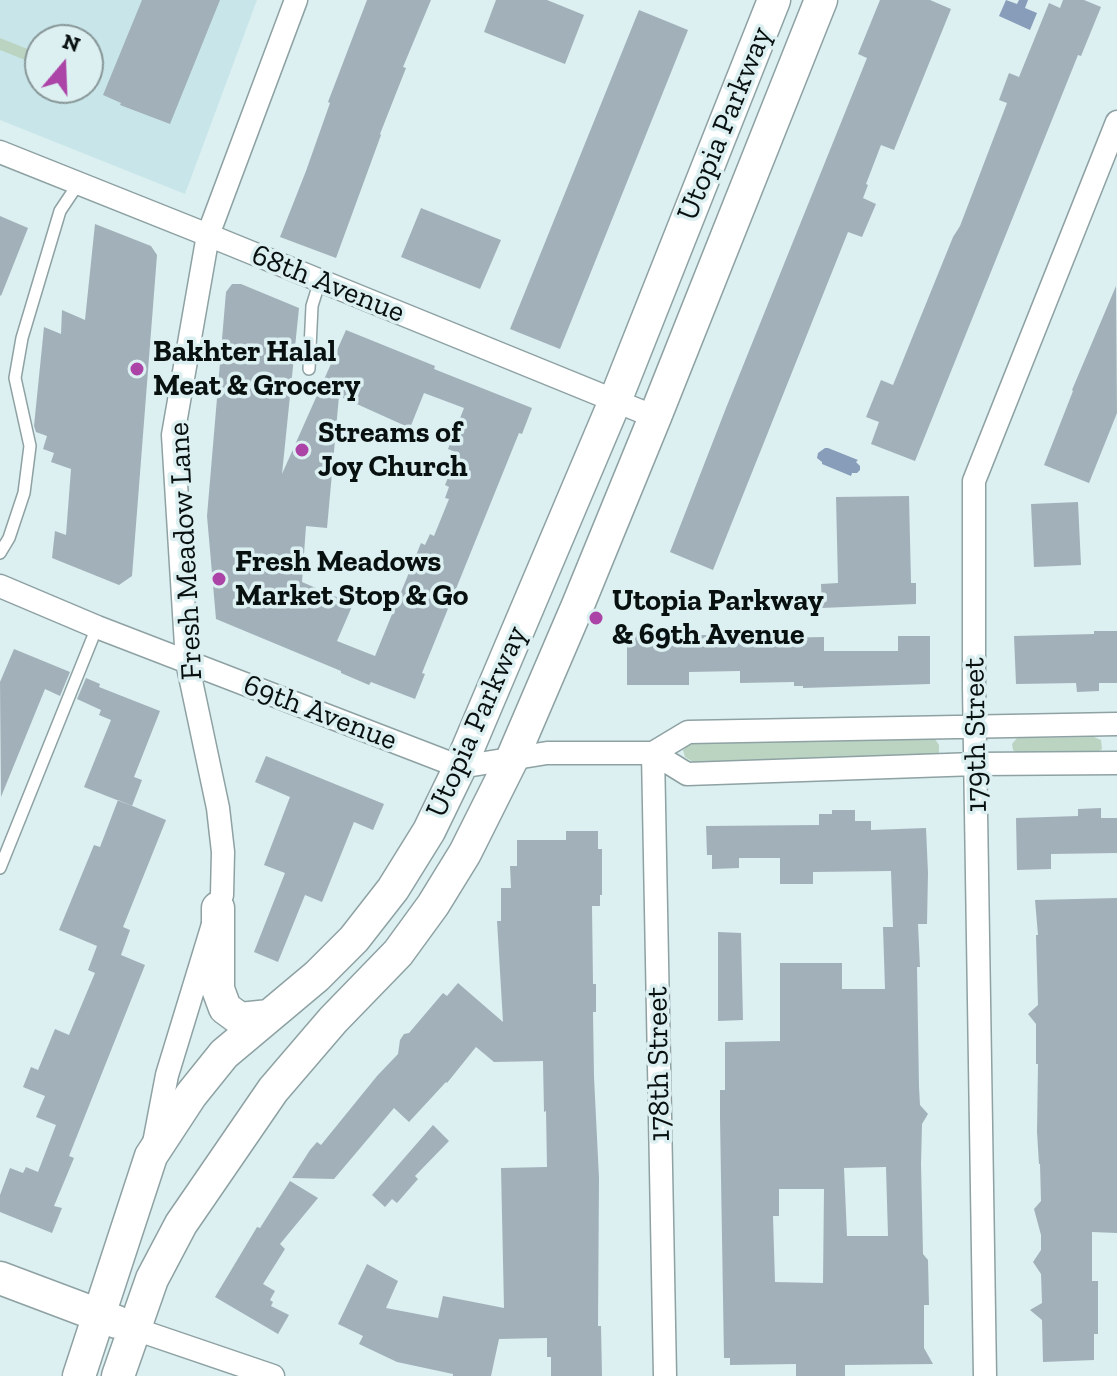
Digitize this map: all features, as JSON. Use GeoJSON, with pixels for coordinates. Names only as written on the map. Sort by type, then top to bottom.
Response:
{"type":"FeatureCollection","features":[{"type":"Feature","properties":{"kind":"main road","name":"Utopia Parkway"},"geometry":{"type":"LineString","coordinates":[[118,1376],[152,1279],[181,1224],[273,1090],[333,1020],[398,953],[465,853],[512,759],[578,605],[821,0]]}},
{"type":"Feature","properties":{"kind":"main road","name":"Utopia Parkway"},"geometry":{"type":"LineString","coordinates":[[79,1376],[151,1156],[191,1095],[224,1054],[317,976],[354,939],[393,889],[429,831],[460,767],[615,401],[765,3]]}},
{"type":"Feature","properties":{"kind":"main road"},"geometry":{"type":"LineString","coordinates":[[218,908],[218,989],[225,1008],[240,1019],[269,1016]]}},
{"type":"Feature","properties":{"kind":"main road"},"geometry":{"type":"LineString","coordinates":[[0,1278],[135,1329]]}},
{"type":"Feature","properties":{"kind":"street","name":"Fresh Meadow Lane"},"geometry":{"type":"LineString","coordinates":[[151,1156],[167,1075],[222,895],[223,852],[218,808],[187,662],[173,435],[208,235],[296,0]]}},
{"type":"Feature","properties":{"kind":"street","name":"179th Street"},"geometry":{"type":"LineString","coordinates":[[985,1376],[974,481],[1117,122]]}},
{"type":"Feature","properties":{"kind":"street","name":"68th Avenue"},"geometry":{"type":"LineString","coordinates":[[0,152],[655,417]]}},
{"type":"Feature","properties":{"kind":"street","name":"69th Avenue"},"geometry":{"type":"LineString","coordinates":[[0,586],[97,627],[460,767],[547,753],[653,753]]}},
{"type":"Feature","properties":{"kind":"street"},"geometry":{"type":"LineString","coordinates":[[1117,724],[688,732],[653,753],[687,774],[976,764],[1117,763]]}},
{"type":"Feature","properties":{"kind":"street","name":"178th Street"},"geometry":{"type":"LineString","coordinates":[[653,753],[665,1376]]}},
{"type":"Feature","properties":{"kind":"street"},"geometry":{"type":"LineString","coordinates":[[135,1329],[273,1376]]}},
{"type":"Feature","properties":{"kind":"lane"},"geometry":{"type":"LineString","coordinates":[[0,553],[9,538],[24,493],[30,446],[15,378],[22,338],[60,211],[78,184]]}},
{"type":"Feature","properties":{"kind":"lane"},"geometry":{"type":"LineString","coordinates":[[309,369],[312,306],[320,280]]}},
{"type":"Feature","properties":{"kind":"lane"},"geometry":{"type":"LineString","coordinates":[[0,868],[97,627]]}},
{"type":"Feature","properties":{"kind":"shaded area"},"geometry":{"type":"Polygon","coordinates":[[[0,0],[257,0],[185,194],[0,120],[0,0]]]}},
{"type":"Feature","properties":{"kind":"shaded area"},"geometry":{"type":"Polygon","coordinates":[[[1006,0],[1017,4],[1019,0],[1028,0],[1025,8],[1037,13],[1030,30],[999,16],[1006,0]]]}},
{"type":"Feature","properties":{"kind":"shaded area"},"geometry":{"type":"Polygon","coordinates":[[[825,448],[858,460],[860,470],[851,476],[822,464],[817,458],[825,448]]]}},
{"type":"Feature","properties":{"kind":"green space"},"geometry":{"type":"Polygon","coordinates":[[[0,38],[24,48],[24,60],[0,50],[0,38]]]}},
{"type":"Feature","properties":{"kind":"green space"},"geometry":{"type":"Polygon","coordinates":[[[1094,737],[1101,740],[1102,749],[1096,753],[1018,754],[1012,744],[1017,738],[1094,737]]]}},
{"type":"Feature","properties":{"kind":"green space"},"geometry":{"type":"Polygon","coordinates":[[[935,739],[939,745],[939,753],[932,758],[693,762],[685,757],[683,750],[695,742],[935,739]]]}},
{"type":"Feature","properties":{"kind":"building"},"geometry":{"type":"Polygon","coordinates":[[[142,0],[220,0],[170,124],[120,105],[104,93],[142,0]]]}},
{"type":"Feature","properties":{"kind":"building"},"geometry":{"type":"Polygon","coordinates":[[[367,0],[431,0],[403,67],[406,68],[336,258],[280,237],[367,0]]]}},
{"type":"Feature","properties":{"kind":"building"},"geometry":{"type":"Polygon","coordinates":[[[496,0],[547,0],[584,15],[565,64],[484,32],[496,0]]]}},
{"type":"Feature","properties":{"kind":"building"},"geometry":{"type":"Polygon","coordinates":[[[880,0],[930,0],[951,9],[894,150],[881,145],[863,198],[876,204],[862,237],[848,232],[713,570],[670,552],[867,58],[858,54],[880,0]]]}},
{"type":"Feature","properties":{"kind":"building"},"geometry":{"type":"Polygon","coordinates":[[[1063,0],[1084,0],[1101,7],[1081,56],[1078,55],[915,461],[871,444],[879,422],[866,417],[881,380],[893,385],[960,226],[1007,103],[999,100],[1009,73],[1019,77],[1049,3],[1060,8],[1063,0]]]}},
{"type":"Feature","properties":{"kind":"building"},"geometry":{"type":"Polygon","coordinates":[[[639,10],[688,30],[560,349],[510,329],[639,10]]]}},
{"type":"Feature","properties":{"kind":"building"},"geometry":{"type":"Polygon","coordinates":[[[421,208],[501,240],[480,289],[401,257],[421,208]]]}},
{"type":"Feature","properties":{"kind":"building"},"geometry":{"type":"Polygon","coordinates":[[[0,216],[28,228],[1,296],[0,295],[0,216]]]}},
{"type":"Feature","properties":{"kind":"building"},"geometry":{"type":"Polygon","coordinates":[[[95,224],[151,246],[157,255],[132,576],[119,585],[52,558],[55,531],[66,535],[71,469],[51,462],[54,453],[43,449],[47,436],[36,432],[34,426],[44,327],[61,334],[62,310],[85,320],[95,224]]]}},
{"type":"Feature","properties":{"kind":"building"},"geometry":{"type":"Polygon","coordinates":[[[232,284],[241,284],[299,308],[282,474],[346,330],[532,408],[522,434],[519,433],[422,673],[425,674],[415,699],[371,682],[369,685],[216,619],[207,516],[226,292],[232,284]],[[424,393],[410,428],[339,396],[327,528],[306,526],[302,582],[353,604],[337,641],[375,656],[421,543],[425,545],[430,534],[434,536],[449,499],[445,498],[449,487],[445,485],[458,453],[448,449],[464,408],[424,393]]]}},
{"type":"Feature","properties":{"kind":"building"},"geometry":{"type":"Polygon","coordinates":[[[1116,286],[1117,413],[1089,483],[1044,465],[1116,286]]]}},
{"type":"Feature","properties":{"kind":"building"},"geometry":{"type":"Polygon","coordinates":[[[909,496],[911,583],[916,583],[916,604],[822,608],[821,584],[838,583],[836,497],[909,496]]]}},
{"type":"Feature","properties":{"kind":"building"},"geometry":{"type":"Polygon","coordinates":[[[1078,502],[1081,565],[1034,567],[1031,504],[1078,502]]]}},
{"type":"Feature","properties":{"kind":"building"},"geometry":{"type":"Polygon","coordinates":[[[776,628],[776,638],[824,637],[824,651],[898,651],[898,636],[930,636],[930,684],[803,688],[794,686],[794,682],[740,683],[740,671],[689,672],[689,685],[627,685],[627,641],[634,641],[634,635],[712,635],[712,629],[776,628]]]}},
{"type":"Feature","properties":{"kind":"building"},"geometry":{"type":"Polygon","coordinates":[[[1094,631],[1117,631],[1117,683],[1099,683],[1099,691],[1077,692],[1076,683],[1016,684],[1014,636],[1094,634],[1094,631]]]}},
{"type":"Feature","properties":{"kind":"building"},"geometry":{"type":"Polygon","coordinates":[[[14,649],[70,672],[60,696],[45,689],[1,797],[0,682],[14,649]]]}},
{"type":"Feature","properties":{"kind":"building"},"geometry":{"type":"Polygon","coordinates":[[[86,678],[100,684],[99,687],[160,711],[134,777],[142,780],[132,806],[84,787],[111,720],[99,715],[101,710],[77,699],[86,678]]]}},
{"type":"Feature","properties":{"kind":"building"},"geometry":{"type":"Polygon","coordinates":[[[266,756],[384,804],[373,830],[354,822],[322,902],[305,895],[278,962],[254,952],[285,873],[264,865],[290,797],[255,782],[266,756]]]}},
{"type":"Feature","properties":{"kind":"building"},"geometry":{"type":"Polygon","coordinates":[[[118,800],[166,820],[123,927],[130,930],[121,955],[145,965],[69,1156],[74,1158],[54,1206],[62,1208],[52,1233],[0,1212],[0,1195],[10,1168],[23,1173],[26,1167],[38,1172],[56,1125],[36,1117],[45,1096],[23,1087],[31,1067],[38,1070],[55,1029],[69,1035],[95,973],[88,970],[97,946],[59,930],[94,845],[100,847],[118,800]]]}},
{"type":"Feature","properties":{"kind":"building"},"geometry":{"type":"Polygon","coordinates":[[[1101,808],[1101,818],[1117,818],[1117,853],[1051,854],[1051,869],[1017,870],[1016,818],[1078,816],[1078,809],[1101,808]]]}},
{"type":"Feature","properties":{"kind":"building"},"geometry":{"type":"Polygon","coordinates":[[[832,810],[855,810],[855,821],[871,821],[871,830],[926,828],[927,924],[918,924],[920,967],[917,967],[920,1105],[928,1114],[922,1124],[921,1164],[923,1254],[928,1260],[929,1305],[924,1305],[924,1348],[933,1364],[845,1365],[845,1376],[796,1376],[796,1364],[730,1365],[730,1358],[724,1358],[720,1090],[725,1090],[725,1042],[780,1041],[780,963],[842,963],[842,989],[885,989],[883,927],[893,927],[891,871],[813,872],[813,884],[780,884],[780,858],[739,858],[739,868],[712,869],[712,855],[707,855],[706,826],[819,825],[819,814],[832,814],[832,810]],[[886,1167],[844,1168],[847,1236],[888,1236],[886,1167]],[[779,1189],[779,1216],[773,1216],[775,1282],[823,1283],[824,1189],[779,1189]]]}},
{"type":"Feature","properties":{"kind":"building"},"geometry":{"type":"Polygon","coordinates":[[[566,831],[598,831],[598,849],[602,849],[602,895],[600,906],[592,906],[599,1178],[598,1326],[601,1326],[602,1376],[551,1376],[547,1338],[499,1339],[491,1376],[453,1376],[397,1362],[359,1344],[363,1336],[338,1324],[367,1264],[398,1281],[386,1308],[438,1318],[443,1296],[504,1308],[501,1168],[547,1167],[543,1061],[494,1062],[476,1047],[409,1122],[394,1108],[334,1179],[292,1178],[310,1150],[317,1142],[321,1145],[398,1054],[404,1034],[409,1033],[443,993],[447,996],[458,983],[503,1022],[497,921],[501,921],[501,888],[511,888],[510,866],[517,866],[517,840],[566,840],[566,831]]]}},
{"type":"Feature","properties":{"kind":"building"},"geometry":{"type":"Polygon","coordinates":[[[1117,898],[1117,1233],[1092,1232],[1092,1281],[1098,1281],[1098,1334],[1094,1334],[1094,1360],[1043,1362],[1042,1320],[1030,1310],[1042,1303],[1041,1274],[1033,1262],[1041,1250],[1041,1235],[1034,1209],[1041,1201],[1037,1132],[1038,1064],[1036,1024],[1028,1014],[1038,1005],[1035,900],[1117,898]]]}},
{"type":"Feature","properties":{"kind":"building"},"geometry":{"type":"Polygon","coordinates":[[[718,932],[741,933],[743,1020],[718,1021],[718,932]]]}},
{"type":"Feature","properties":{"kind":"building"},"geometry":{"type":"Polygon","coordinates":[[[433,1125],[449,1141],[415,1176],[418,1179],[397,1203],[392,1199],[385,1207],[372,1195],[433,1125]]]}},
{"type":"Feature","properties":{"kind":"building"},"geometry":{"type":"Polygon","coordinates":[[[290,1181],[318,1198],[280,1244],[285,1249],[263,1284],[275,1291],[270,1300],[273,1302],[271,1306],[289,1315],[278,1334],[215,1297],[257,1227],[260,1228],[290,1181]]]}},
{"type":"Feature","properties":{"kind":"place","name":"Bakhter Halal Meat & Grocery"},"geometry":{"type":"Point","coordinates":[137,369]}},
{"type":"Feature","properties":{"kind":"place","name":"Streams of Joy Church"},"geometry":{"type":"Point","coordinates":[302,450]}},
{"type":"Feature","properties":{"kind":"place","name":"Fresh Meadows Market Stop & Go"},"geometry":{"type":"Point","coordinates":[219,579]}},
{"type":"Feature","properties":{"kind":"place","name":"Utopia Parkway & 69th Avenue"},"geometry":{"type":"Point","coordinates":[596,618]}}]}
